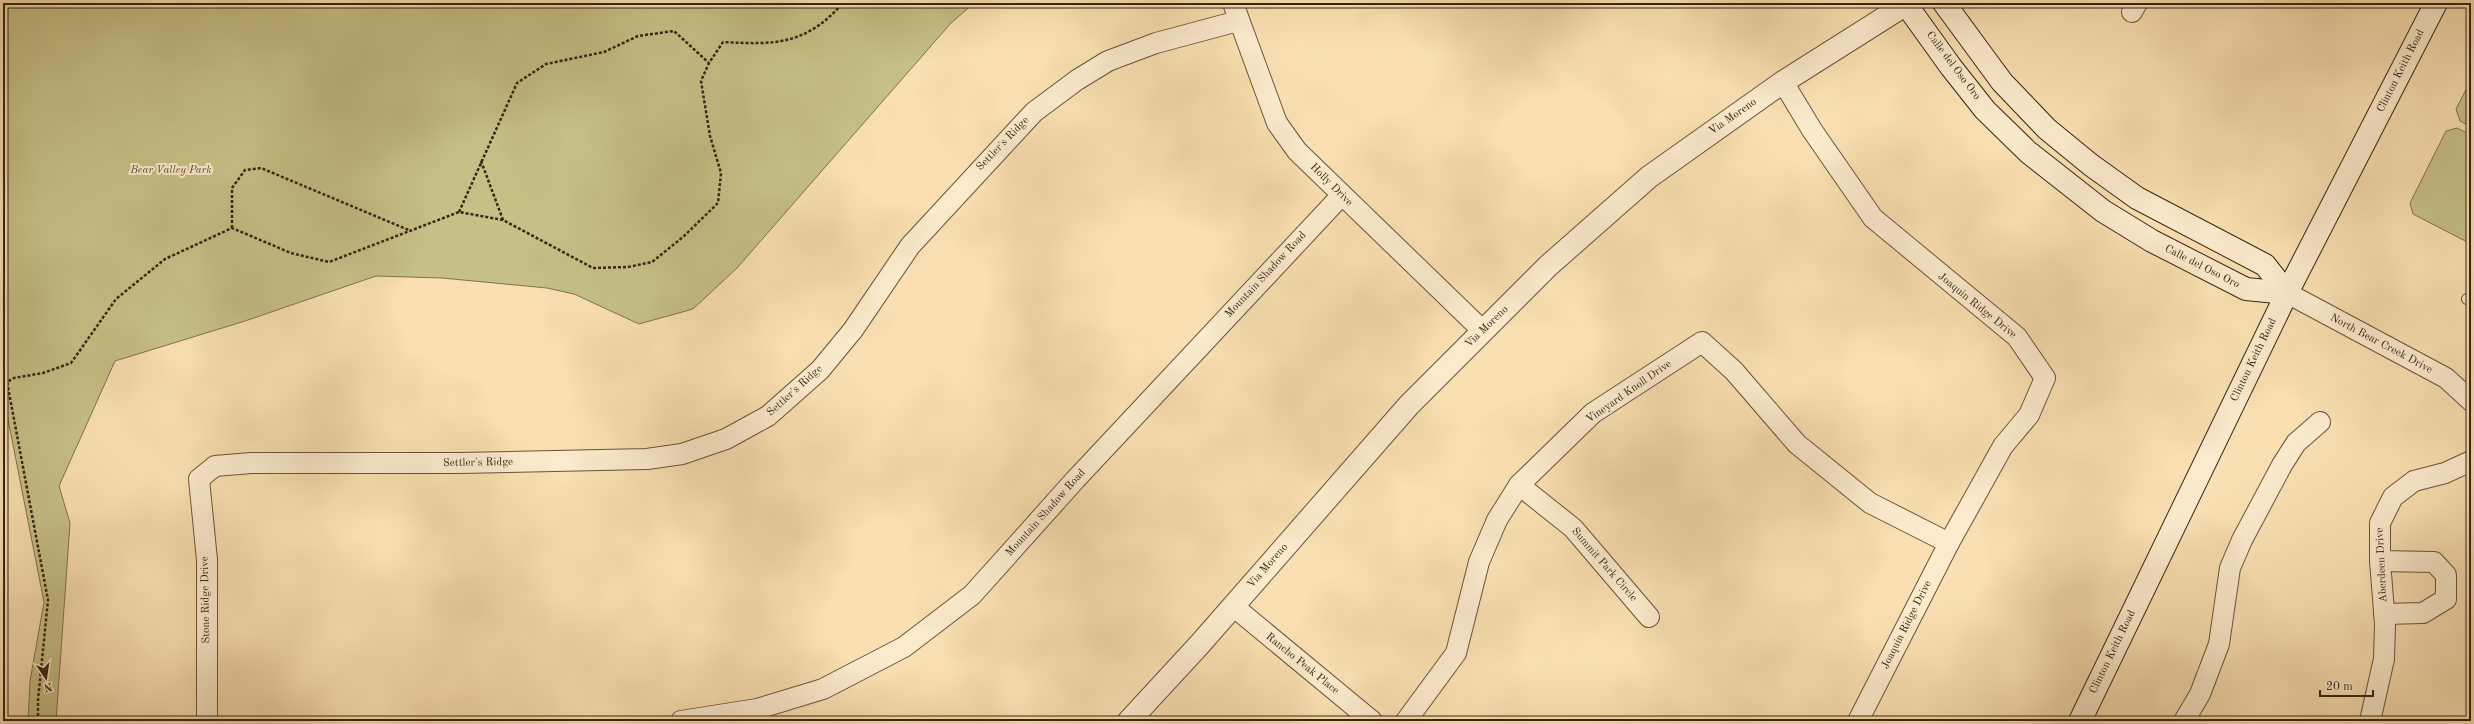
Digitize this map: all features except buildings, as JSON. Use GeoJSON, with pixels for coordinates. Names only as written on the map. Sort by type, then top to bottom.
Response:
{"type":"FeatureCollection","features":[{"type":"Feature","properties":{"kind":"main road","name":"Calle del Oso Oro"},"geometry":{"type":"LineString","coordinates":[[1906,3],[1951,67],[1985,110],[2028,152],[2104,211],[2152,241],[2246,290],[2287,293]]}},
{"type":"Feature","properties":{"kind":"main road","name":"Via Moreno"},"geometry":{"type":"LineString","coordinates":[[1129,721],[1233,606],[1383,433],[1447,365],[1548,266],[1649,177],[1783,82],[1906,3]]}},
{"type":"Feature","properties":{"kind":"main road"},"geometry":{"type":"LineString","coordinates":[[1944,3],[2002,82],[2047,129],[2091,165],[2137,198],[2265,265],[2287,293]]}},
{"type":"Feature","properties":{"kind":"main road","name":"Clinton Keith Road"},"geometry":{"type":"LineString","coordinates":[[2080,721],[2287,293],[2436,3]]}},
{"type":"Feature","properties":{"kind":"street","name":"Holly Drive"},"geometry":{"type":"LineString","coordinates":[[1235,12],[1277,123],[1297,151],[1341,196],[1483,331]]}},
{"type":"Feature","properties":{"kind":"street","name":"Settler's Ridge"},"geometry":{"type":"LineString","coordinates":[[200,479],[215,466],[251,463],[459,463],[647,459],[682,454],[726,439],[768,416],[820,370],[853,330],[910,246],[1034,112],[1077,80],[1108,61],[1235,12]]}},
{"type":"Feature","properties":{"kind":"street","name":"Joaquin Ridge Drive"},"geometry":{"type":"LineString","coordinates":[[1783,82],[1812,130],[1873,218],[2017,337],[2045,378],[2029,415],[2003,446],[1949,542],[1858,721]]}},
{"type":"Feature","properties":{"kind":"street","name":"Mountain Shadow Road"},"geometry":{"type":"LineString","coordinates":[[681,721],[757,709],[823,689],[904,647],[972,595],[1075,480],[1341,196]]}},
{"type":"Feature","properties":{"kind":"street","name":"North Bear Creek Drive"},"geometry":{"type":"LineString","coordinates":[[2287,293],[2446,378],[2471,401]]}},
{"type":"Feature","properties":{"kind":"street","name":"Vineyard Knoll Drive"},"geometry":{"type":"LineString","coordinates":[[1406,721],[1456,653],[1478,562],[1497,520],[1519,485],[1593,413],[1702,342],[1734,371],[1796,444],[1870,503],[1949,542]]}},
{"type":"Feature","properties":{"kind":"street"},"geometry":{"type":"LineString","coordinates":[[2184,721],[2200,694],[2219,644],[2230,568],[2242,540],[2296,443],[2320,422]]}},
{"type":"Feature","properties":{"kind":"street","name":"Aberdeen Drive"},"geometry":{"type":"LineString","coordinates":[[2370,721],[2384,658],[2384,614],[2380,561],[2380,523],[2393,497],[2414,481],[2445,473],[2471,461]]}},
{"type":"Feature","properties":{"kind":"street","name":"Stone Ridge Drive"},"geometry":{"type":"LineString","coordinates":[[200,479],[207,560],[207,721]]}},
{"type":"Feature","properties":{"kind":"street","name":"Summit Park Circle"},"geometry":{"type":"LineString","coordinates":[[1519,485],[1573,528],[1649,617]]}},
{"type":"Feature","properties":{"kind":"street"},"geometry":{"type":"LineString","coordinates":[[2380,561],[2434,562],[2446,575],[2446,599],[2423,613],[2384,614]]}},
{"type":"Feature","properties":{"kind":"street","name":"Rancho Peak Place"},"geometry":{"type":"LineString","coordinates":[[1233,606],[1372,721]]}},
{"type":"Feature","properties":{"kind":"path"},"geometry":{"type":"LineString","coordinates":[[7,382],[43,374],[71,363],[116,299],[165,259],[232,228],[291,253],[328,262],[459,212],[503,220],[593,268],[628,267],[652,262],[683,237],[718,203],[721,173],[710,136],[701,81],[709,63],[723,42],[765,44],[795,39],[829,19],[843,3]]}},
{"type":"Feature","properties":{"kind":"path"},"geometry":{"type":"LineString","coordinates":[[459,212],[517,83],[546,64],[604,52],[638,36],[674,31],[709,63]]}},
{"type":"Feature","properties":{"kind":"path"},"geometry":{"type":"LineString","coordinates":[[481,161],[503,220]]}},
{"type":"Feature","properties":{"kind":"path"},"geometry":{"type":"LineString","coordinates":[[232,228],[232,188],[245,170],[261,168],[411,231]]}},
{"type":"Feature","properties":{"kind":"path"},"geometry":{"type":"LineString","coordinates":[[3,376],[7,382],[48,600],[38,700],[38,721]]}},
{"type":"Feature","properties":{"kind":"green space","name":"Bear Valley Park"},"geometry":{"type":"Polygon","coordinates":[[[3,3],[974,3],[951,23],[737,268],[693,309],[639,324],[574,294],[547,288],[442,278],[376,276],[245,321],[115,361],[59,486],[70,523],[56,721],[28,721],[30,681],[44,602],[3,394],[3,3]]]}},
{"type":"Feature","properties":{"kind":"green space"},"geometry":{"type":"Polygon","coordinates":[[[2471,80],[2471,127],[2460,121],[2456,109],[2471,80]]]}},
{"type":"Feature","properties":{"kind":"green space"},"geometry":{"type":"Polygon","coordinates":[[[2457,128],[2471,135],[2471,244],[2413,214],[2410,203],[2446,131],[2457,128]]]}}]}
